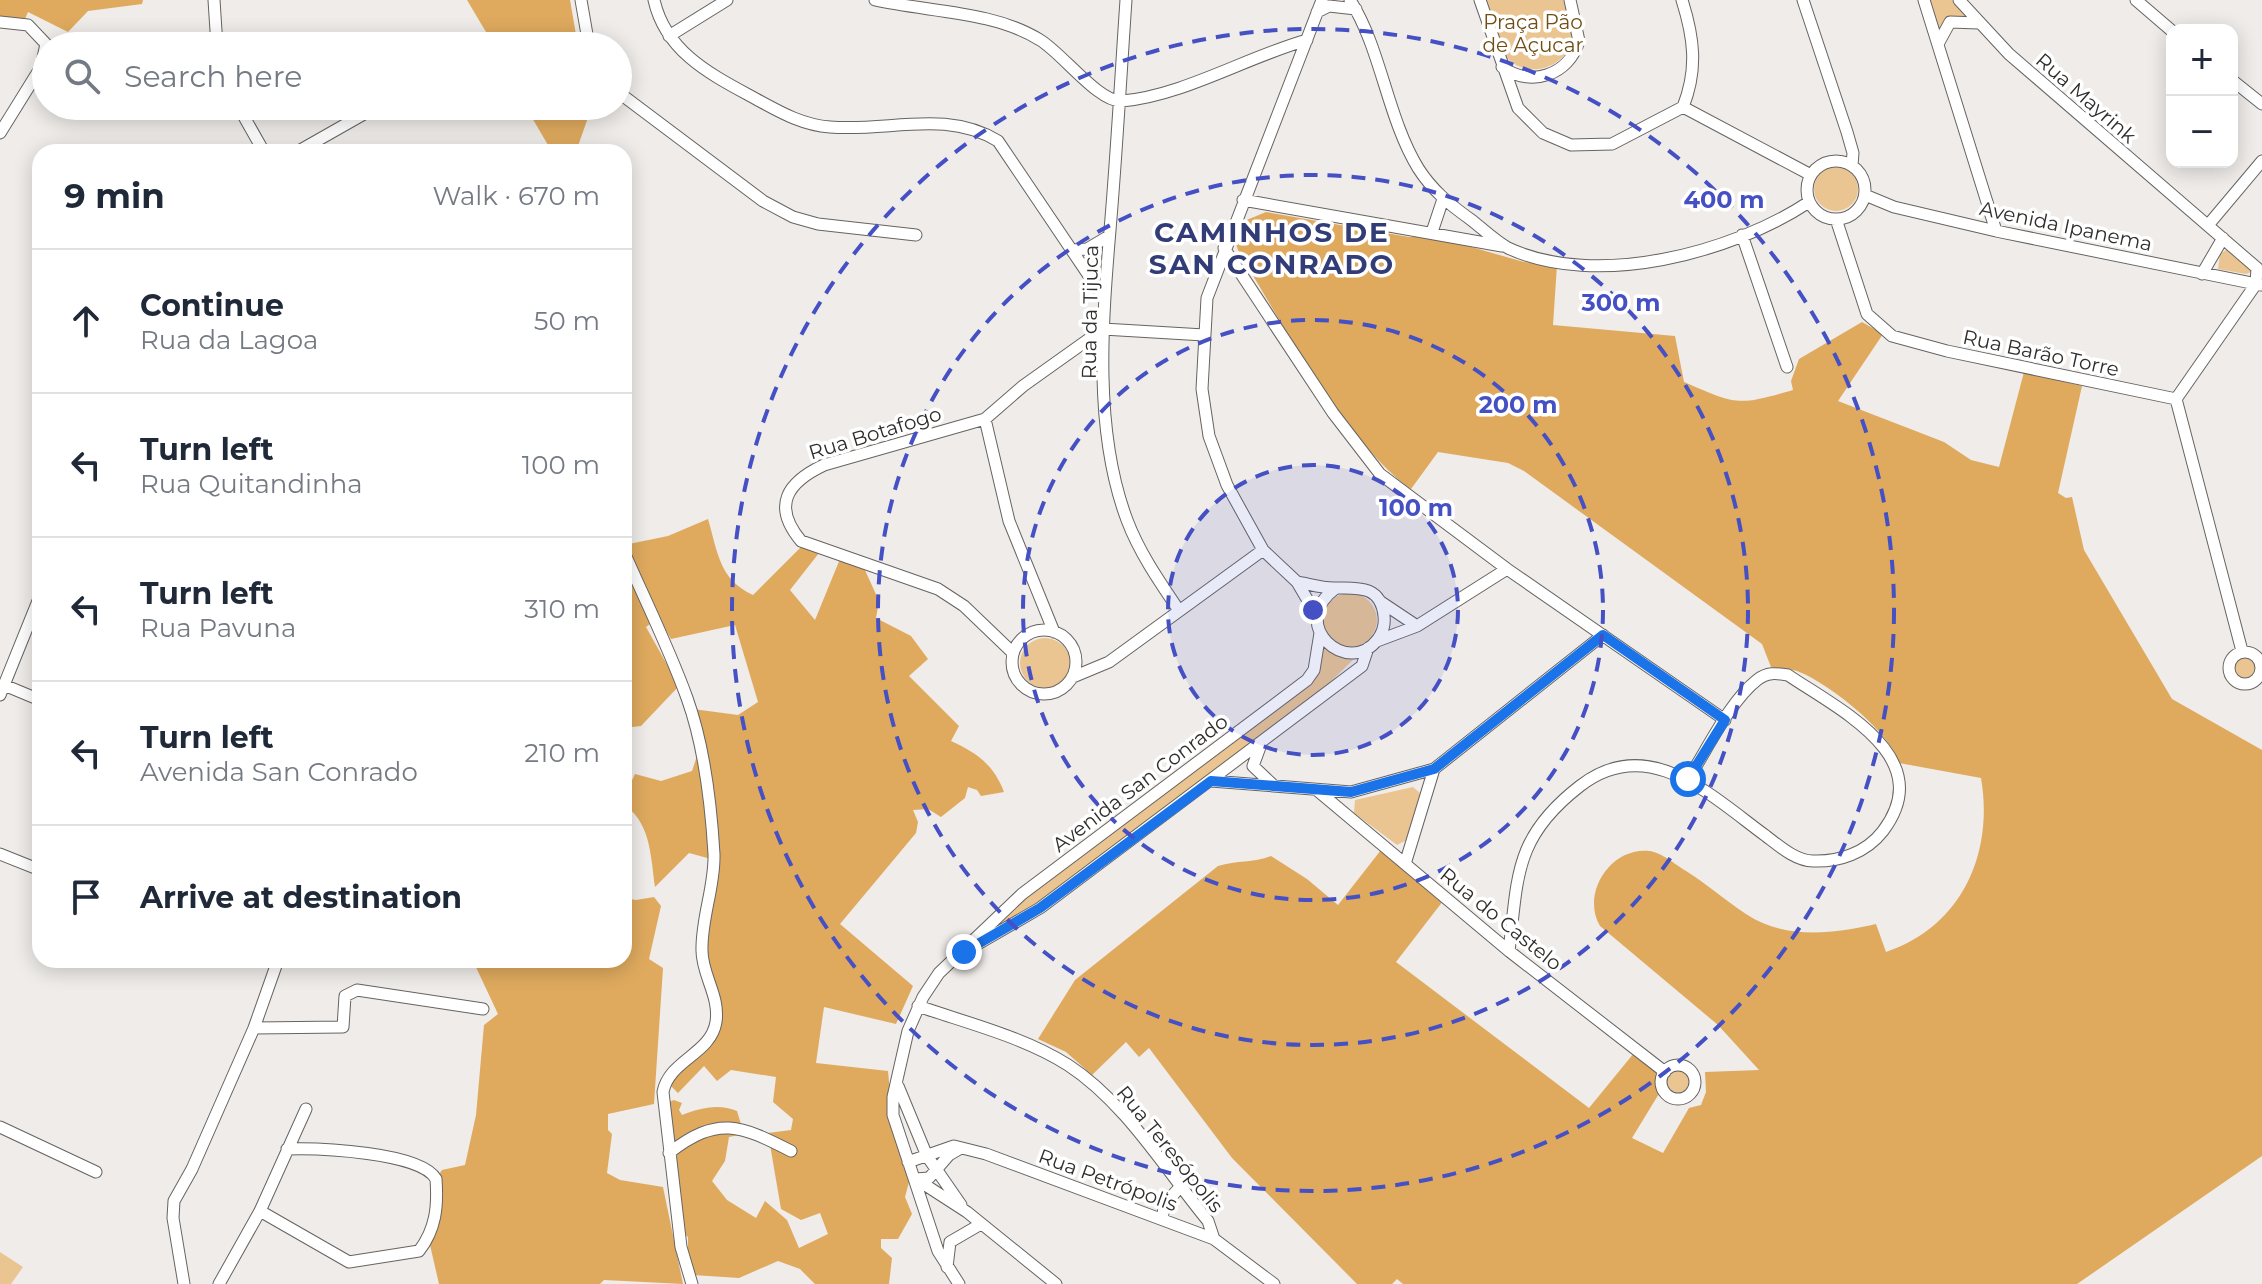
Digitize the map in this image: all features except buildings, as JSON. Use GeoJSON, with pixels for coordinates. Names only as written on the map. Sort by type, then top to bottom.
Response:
{"type":"FeatureCollection","features":[{"type":"Feature","properties":{"kind":"street"},"geometry":{"type":"LineString","coordinates":[[214,0],[216,32]]}},
{"type":"Feature","properties":{"kind":"street"},"geometry":{"type":"LineString","coordinates":[[581,0],[587,32]]}},
{"type":"Feature","properties":{"kind":"street"},"geometry":{"type":"LineString","coordinates":[[654,0],[669,36],[700,68],[795,120],[814,125],[859,128],[949,123],[977,128],[998,141],[1104,298]]}},
{"type":"Feature","properties":{"kind":"street"},"geometry":{"type":"LineString","coordinates":[[669,36],[727,0]]}},
{"type":"Feature","properties":{"kind":"street"},"geometry":{"type":"LineString","coordinates":[[875,0],[1015,28],[1040,39],[1066,59],[1099,93],[1119,102],[1174,89],[1307,40]]}},
{"type":"Feature","properties":{"kind":"street","name":"Rua da Tijuca"},"geometry":{"type":"LineString","coordinates":[[1126,0],[1104,298],[1106,404],[1117,484],[1127,520],[1143,553],[1178,609]]}},
{"type":"Feature","properties":{"kind":"street"},"geometry":{"type":"LineString","coordinates":[[1480,0],[1502,67],[1527,121],[1543,133],[1571,145],[1612,144],[1683,107],[1694,67],[1692,31],[1682,0]]}},
{"type":"Feature","properties":{"kind":"street"},"geometry":{"type":"LineString","coordinates":[[1502,67],[1522,76],[1537,78],[1566,65],[1579,41],[1570,0]]}},
{"type":"Feature","properties":{"kind":"street"},"geometry":{"type":"LineString","coordinates":[[1803,0],[1847,132],[1853,153],[1852,165]]}},
{"type":"Feature","properties":{"kind":"street"},"geometry":{"type":"LineString","coordinates":[[1924,0],[1996,231]]}},
{"type":"Feature","properties":{"kind":"street","name":"Rua Mayrink"},"geometry":{"type":"LineString","coordinates":[[1959,0],[1979,23],[2100,134],[2257,268],[2259,285]]}},
{"type":"Feature","properties":{"kind":"street"},"geometry":{"type":"LineString","coordinates":[[2136,0],[2166,26]]}},
{"type":"Feature","properties":{"kind":"street"},"geometry":{"type":"LineString","coordinates":[[1507,247],[1431,187],[1407,147],[1353,5],[1320,6],[1207,298],[1202,389],[1209,436],[1227,485],[1263,550],[1297,582],[1317,616],[1320,633],[1335,650],[1358,653],[1417,626],[1507,569]]}},
{"type":"Feature","properties":{"kind":"street"},"geometry":{"type":"LineString","coordinates":[[0,22],[28,25],[35,32]]}},
{"type":"Feature","properties":{"kind":"street"},"geometry":{"type":"LineString","coordinates":[[1938,44],[1950,22],[1979,23]]}},
{"type":"Feature","properties":{"kind":"street"},"geometry":{"type":"LineString","coordinates":[[0,133],[32,80]]}},
{"type":"Feature","properties":{"kind":"street"},"geometry":{"type":"LineString","coordinates":[[2238,85],[2262,104]]}},
{"type":"Feature","properties":{"kind":"street"},"geometry":{"type":"LineString","coordinates":[[632,103],[763,201],[793,217],[818,224],[916,235]]}},
{"type":"Feature","properties":{"kind":"street"},"geometry":{"type":"LineString","coordinates":[[1683,107],[1811,175]]}},
{"type":"Feature","properties":{"kind":"street"},"geometry":{"type":"LineString","coordinates":[[246,120],[259,144]]}},
{"type":"Feature","properties":{"kind":"street"},"geometry":{"type":"LineString","coordinates":[[311,144],[353,120]]}},
{"type":"Feature","properties":{"kind":"street"},"geometry":{"type":"LineString","coordinates":[[1834,161],[1852,165],[1863,178],[1865,195],[1852,215],[1836,219],[1820,214],[1809,202],[1807,188],[1811,175],[1817,168],[1834,161]]}},
{"type":"Feature","properties":{"kind":"street"},"geometry":{"type":"LineString","coordinates":[[2209,224],[2262,161]]}},
{"type":"Feature","properties":{"kind":"street","name":"Avenida Ipanema"},"geometry":{"type":"LineString","coordinates":[[1865,195],[1894,207],[1996,231],[2259,285]]}},
{"type":"Feature","properties":{"kind":"street"},"geometry":{"type":"LineString","coordinates":[[1432,232],[1443,199]]}},
{"type":"Feature","properties":{"kind":"street"},"geometry":{"type":"LineString","coordinates":[[1243,200],[1432,232],[1507,247],[1547,260],[1619,267],[1677,255],[1742,235],[1782,220],[1809,202]]}},
{"type":"Feature","properties":{"kind":"street"},"geometry":{"type":"LineString","coordinates":[[1450,236],[1460,212]]}},
{"type":"Feature","properties":{"kind":"street","name":"Rua Barão Torre"},"geometry":{"type":"LineString","coordinates":[[1836,219],[1862,303],[1878,326],[1892,336],[1947,351],[2176,399]]}},
{"type":"Feature","properties":{"kind":"street"},"geometry":{"type":"LineString","coordinates":[[1742,235],[1787,367]]}},
{"type":"Feature","properties":{"kind":"street"},"geometry":{"type":"LineString","coordinates":[[1073,250],[1087,249],[1109,236]]}},
{"type":"Feature","properties":{"kind":"street"},"geometry":{"type":"LineString","coordinates":[[2202,274],[2223,238]]}},
{"type":"Feature","properties":{"kind":"street"},"geometry":{"type":"LineString","coordinates":[[1224,248],[1333,413],[1380,474],[1507,569],[1725,720]]}},
{"type":"Feature","properties":{"kind":"street"},"geometry":{"type":"LineString","coordinates":[[2242,651],[2176,399],[2259,285]]}},
{"type":"Feature","properties":{"kind":"street"},"geometry":{"type":"LineString","coordinates":[[1103,329],[1204,335]]}},
{"type":"Feature","properties":{"kind":"street","name":"Rua Botafogo"},"geometry":{"type":"LineString","coordinates":[[1013,653],[964,606],[938,589],[801,541],[790,528],[785,507],[787,492],[800,476],[824,465],[985,419],[1023,386],[1103,329]]}},
{"type":"Feature","properties":{"kind":"street"},"geometry":{"type":"LineString","coordinates":[[985,419],[1009,521],[1054,632]]}},
{"type":"Feature","properties":{"kind":"street"},"geometry":{"type":"LineString","coordinates":[[1073,677],[1075,655],[1064,637],[1054,632],[1032,632],[1020,640],[1013,653],[1013,674],[1019,683],[1037,694],[1058,692],[1073,677],[1109,662],[1263,550]]}},
{"type":"Feature","properties":{"kind":"street"},"geometry":{"type":"LineString","coordinates":[[632,571],[687,700],[710,807],[714,855],[702,955],[716,1000],[717,1020],[711,1036],[670,1073],[665,1082],[663,1109],[681,1247],[692,1284]]}},
{"type":"Feature","properties":{"kind":"street"},"geometry":{"type":"LineString","coordinates":[[1297,582],[1336,588],[1359,586],[1397,616],[1417,626]]}},
{"type":"Feature","properties":{"kind":"street"},"geometry":{"type":"LineString","coordinates":[[1317,616],[1326,595],[1336,588]]}},
{"type":"Feature","properties":{"kind":"street"},"geometry":{"type":"LineString","coordinates":[[1372,644],[1385,620],[1378,599]]}},
{"type":"Feature","properties":{"kind":"street"},"geometry":{"type":"LineString","coordinates":[[32,616],[2,690],[32,698]]}},
{"type":"Feature","properties":{"kind":"street","name":"Avenida San Conrado"},"geometry":{"type":"LineString","coordinates":[[959,1284],[946,1267],[933,1237],[893,1115],[893,1097],[898,1086],[908,1031],[918,1006],[939,973],[1022,894],[1307,680],[1314,670],[1320,633]]}},
{"type":"Feature","properties":{"kind":"street"},"geometry":{"type":"LineString","coordinates":[[1211,781],[1351,792],[1434,769],[1603,635]]}},
{"type":"Feature","properties":{"kind":"street","name":"Avenida San Conrado"},"geometry":{"type":"LineString","coordinates":[[964,952],[1040,908],[1211,781],[1362,666],[1372,644]]}},
{"type":"Feature","properties":{"kind":"street"},"geometry":{"type":"LineString","coordinates":[[2242,651],[2255,654],[2262,669],[2256,680],[2248,684],[2236,682],[2230,674],[2230,661],[2242,651]]}},
{"type":"Feature","properties":{"kind":"street"},"geometry":{"type":"LineString","coordinates":[[1509,951],[1514,888],[1523,853],[1539,825],[1577,788],[1601,771],[1623,763],[1644,765],[1688,779],[1786,851],[1808,861],[1837,861],[1869,845],[1893,815],[1898,789],[1896,766],[1883,744],[1788,675],[1772,673],[1757,680],[1725,720],[1688,779]]}},
{"type":"Feature","properties":{"kind":"street"},"geometry":{"type":"LineString","coordinates":[[1263,741],[1254,757],[1253,766],[1258,775],[1276,786]]}},
{"type":"Feature","properties":{"kind":"street"},"geometry":{"type":"LineString","coordinates":[[1405,864],[1434,769]]}},
{"type":"Feature","properties":{"kind":"street","name":"Rua do Castelo"},"geometry":{"type":"LineString","coordinates":[[1318,791],[1509,951],[1665,1072]]}},
{"type":"Feature","properties":{"kind":"street"},"geometry":{"type":"LineString","coordinates":[[0,854],[32,867]]}},
{"type":"Feature","properties":{"kind":"street"},"geometry":{"type":"LineString","coordinates":[[184,1284],[172,1208],[254,1028],[275,968]]}},
{"type":"Feature","properties":{"kind":"street"},"geometry":{"type":"LineString","coordinates":[[254,1028],[343,1027],[345,996],[357,990],[483,1009]]}},
{"type":"Feature","properties":{"kind":"street","name":"Rua Teresópolis"},"geometry":{"type":"LineString","coordinates":[[918,1006],[1007,1037],[1070,1067],[1112,1104],[1208,1221],[1214,1239]]}},
{"type":"Feature","properties":{"kind":"street"},"geometry":{"type":"LineString","coordinates":[[898,1086],[927,1156],[967,1212]]}},
{"type":"Feature","properties":{"kind":"street"},"geometry":{"type":"LineString","coordinates":[[219,1284],[260,1211],[306,1109]]}},
{"type":"Feature","properties":{"kind":"street"},"geometry":{"type":"LineString","coordinates":[[669,1153],[689,1138],[718,1126],[746,1128],[791,1151]]}},
{"type":"Feature","properties":{"kind":"street"},"geometry":{"type":"LineString","coordinates":[[0,1127],[96,1172]]}},
{"type":"Feature","properties":{"kind":"street"},"geometry":{"type":"LineString","coordinates":[[908,1162],[954,1146],[962,1147]]}},
{"type":"Feature","properties":{"kind":"street"},"geometry":{"type":"LineString","coordinates":[[916,1179],[929,1178],[949,1155],[962,1147]]}},
{"type":"Feature","properties":{"kind":"street","name":"Rua Petrópolis"},"geometry":{"type":"LineString","coordinates":[[962,1147],[1214,1239],[1274,1284]]}},
{"type":"Feature","properties":{"kind":"street"},"geometry":{"type":"LineString","coordinates":[[260,1211],[349,1262],[419,1251],[430,1238],[435,1222],[436,1179],[423,1165],[321,1148],[287,1149]]}},
{"type":"Feature","properties":{"kind":"street"},"geometry":{"type":"LineString","coordinates":[[916,1179],[967,1212],[1056,1284]]}},
{"type":"Feature","properties":{"kind":"street"},"geometry":{"type":"LineString","coordinates":[[1162,1218],[1165,1204],[1180,1187]]}},
{"type":"Feature","properties":{"kind":"street"},"geometry":{"type":"LineString","coordinates":[[933,1237],[950,1242],[981,1224]]}},
{"type":"Feature","properties":{"kind":"street"},"geometry":{"type":"LineString","coordinates":[[946,1267],[950,1242]]}},
{"type":"Feature","properties":{"kind":"green space","name":"Praça Pão de Açucar"},"geometry":{"type":"Polygon","coordinates":[[[1486,0],[1563,0],[1572,27],[1569,47],[1556,63],[1547,67],[1527,69],[1517,65],[1499,47],[1486,0]]]}},
{"type":"Feature","properties":{"kind":"green space"},"geometry":{"type":"Polygon","coordinates":[[[1928,0],[1952,0],[1967,18],[1939,33],[1928,0]]]}},
{"type":"Feature","properties":{"kind":"green space"},"geometry":{"type":"Polygon","coordinates":[[[1836,167],[1852,173],[1858,189],[1852,205],[1836,211],[1820,205],[1814,189],[1820,173],[1836,167]]]}},
{"type":"Feature","properties":{"kind":"green space"},"geometry":{"type":"Polygon","coordinates":[[[2232,250],[2251,266],[2251,272],[2246,274],[2218,269],[2220,254],[2232,250]]]}},
{"type":"Feature","properties":{"kind":"green space"},"geometry":{"type":"Polygon","coordinates":[[[1350,593],[1369,601],[1377,620],[1369,639],[1350,647],[1331,639],[1323,620],[1331,601],[1350,593]]]}},
{"type":"Feature","properties":{"kind":"green space"},"geometry":{"type":"Polygon","coordinates":[[[1045,638],[1063,645],[1070,663],[1063,681],[1045,688],[1027,681],[1020,663],[1027,645],[1045,638]]]}},
{"type":"Feature","properties":{"kind":"green space"},"geometry":{"type":"Polygon","coordinates":[[[1320,641],[1358,655],[1322,690],[1038,902],[995,931],[988,926],[1300,693],[1319,670],[1320,641]]]}},
{"type":"Feature","properties":{"kind":"green space"},"geometry":{"type":"Polygon","coordinates":[[[2246,656],[2257,663],[2258,668],[2251,679],[2246,680],[2235,673],[2234,668],[2241,657],[2246,656]]]}},
{"type":"Feature","properties":{"kind":"green space"},"geometry":{"type":"Polygon","coordinates":[[[1413,787],[1420,793],[1407,840],[1397,845],[1354,813],[1355,800],[1413,787]]]}},
{"type":"Feature","properties":{"kind":"green space"},"geometry":{"type":"Polygon","coordinates":[[[1678,1069],[1687,1073],[1691,1082],[1687,1091],[1678,1095],[1669,1091],[1665,1082],[1669,1073],[1678,1069]]]}},
{"type":"Feature","properties":{"kind":"green space"},"geometry":{"type":"Polygon","coordinates":[[[0,1252],[23,1267],[11,1284],[0,1284],[0,1252]]]}},
{"type":"Feature","properties":{"kind":"shaded area"},"geometry":{"type":"Polygon","coordinates":[[[0,0],[143,0],[142,4],[88,11],[68,32],[28,12],[25,19],[0,17],[0,0]]]}},
{"type":"Feature","properties":{"kind":"shaded area"},"geometry":{"type":"Polygon","coordinates":[[[467,0],[570,0],[576,32],[486,32],[467,0]]]}},
{"type":"Feature","properties":{"kind":"shaded area"},"geometry":{"type":"Polygon","coordinates":[[[533,120],[587,120],[579,144],[547,144],[533,120]]]}},
{"type":"Feature","properties":{"kind":"shaded area"},"geometry":{"type":"Polygon","coordinates":[[[1266,212],[1409,237],[1436,237],[1524,262],[1557,265],[1553,325],[1675,336],[1684,382],[1737,401],[1760,399],[1793,390],[1791,381],[1799,359],[1862,322],[1883,334],[1838,401],[1944,442],[1971,460],[1999,467],[2024,372],[2082,386],[2058,493],[2066,498],[2072,497],[2084,550],[2172,699],[2262,750],[2262,1156],[2077,1284],[1403,1284],[1397,1279],[1392,1284],[1357,1284],[1232,1158],[1149,1048],[1139,1057],[1126,1042],[1092,1075],[1066,1052],[1038,1039],[1075,980],[1218,866],[1271,856],[1307,879],[1338,905],[1381,850],[1443,901],[1396,962],[1589,1108],[1634,1053],[1661,1076],[1660,1092],[1632,1138],[1663,1153],[1689,1108],[1701,1105],[1706,1092],[1705,1072],[1759,1070],[1718,1025],[1600,926],[1594,900],[1597,887],[1611,865],[1635,852],[1654,852],[1761,922],[1777,928],[1810,932],[1876,924],[1886,952],[1935,925],[1953,906],[1967,884],[1977,859],[1984,806],[1981,778],[1899,763],[1884,737],[1840,697],[1797,671],[1771,667],[1762,644],[1524,471],[1508,463],[1438,452],[1411,489],[1387,469],[1363,443],[1316,378],[1238,250],[1233,236],[1237,224],[1266,212]]]}},
{"type":"Feature","properties":{"kind":"shaded area"},"geometry":{"type":"Polygon","coordinates":[[[708,519],[726,573],[753,595],[802,546],[819,553],[790,590],[815,620],[840,559],[864,568],[879,601],[876,618],[911,636],[928,659],[909,676],[959,726],[951,741],[984,761],[1004,792],[981,796],[977,790],[968,787],[965,798],[941,817],[928,809],[913,810],[918,822],[916,833],[840,924],[913,986],[896,1024],[824,1007],[816,1063],[888,1071],[892,1113],[912,1171],[905,1197],[912,1214],[898,1239],[881,1239],[881,1248],[892,1258],[889,1284],[815,1284],[800,1269],[778,1261],[739,1278],[693,1275],[688,1237],[682,1232],[669,1102],[674,1100],[682,1103],[679,1110],[682,1115],[709,1107],[737,1111],[744,1134],[729,1137],[725,1161],[712,1181],[727,1200],[756,1218],[765,1201],[787,1220],[799,1248],[828,1234],[820,1213],[801,1220],[781,1209],[768,1133],[791,1130],[793,1119],[773,1102],[776,1077],[731,1070],[717,1081],[704,1066],[678,1093],[669,1084],[672,1075],[715,1038],[704,951],[711,859],[689,853],[655,887],[645,833],[632,811],[632,780],[635,774],[661,781],[692,771],[702,741],[693,709],[738,715],[758,702],[735,625],[671,639],[658,618],[646,627],[679,686],[641,726],[632,727],[632,543],[668,536],[708,519]]]}},
{"type":"Feature","properties":{"kind":"shaded area"},"geometry":{"type":"Polygon","coordinates":[[[654,897],[661,906],[649,959],[663,968],[654,1104],[608,1114],[608,1130],[612,1134],[607,1173],[620,1180],[663,1187],[683,1284],[604,1280],[600,1284],[439,1284],[430,1245],[433,1183],[442,1170],[465,1165],[476,1115],[484,1025],[498,1014],[476,968],[632,968],[632,899],[654,897]]]}},
{"type":"Feature","properties":{"kind":"district","name":"CAMINHOS DE SAN CONRADO"},"geometry":{"type":"Point","coordinates":[1272,248]}},
{"type":"Feature","properties":{"kind":"route"},"geometry":{"type":"LineString","coordinates":[[964,952],[1040,908],[1211,781],[1351,792],[1434,769],[1603,635],[1725,720],[1688,779]]}}]}
